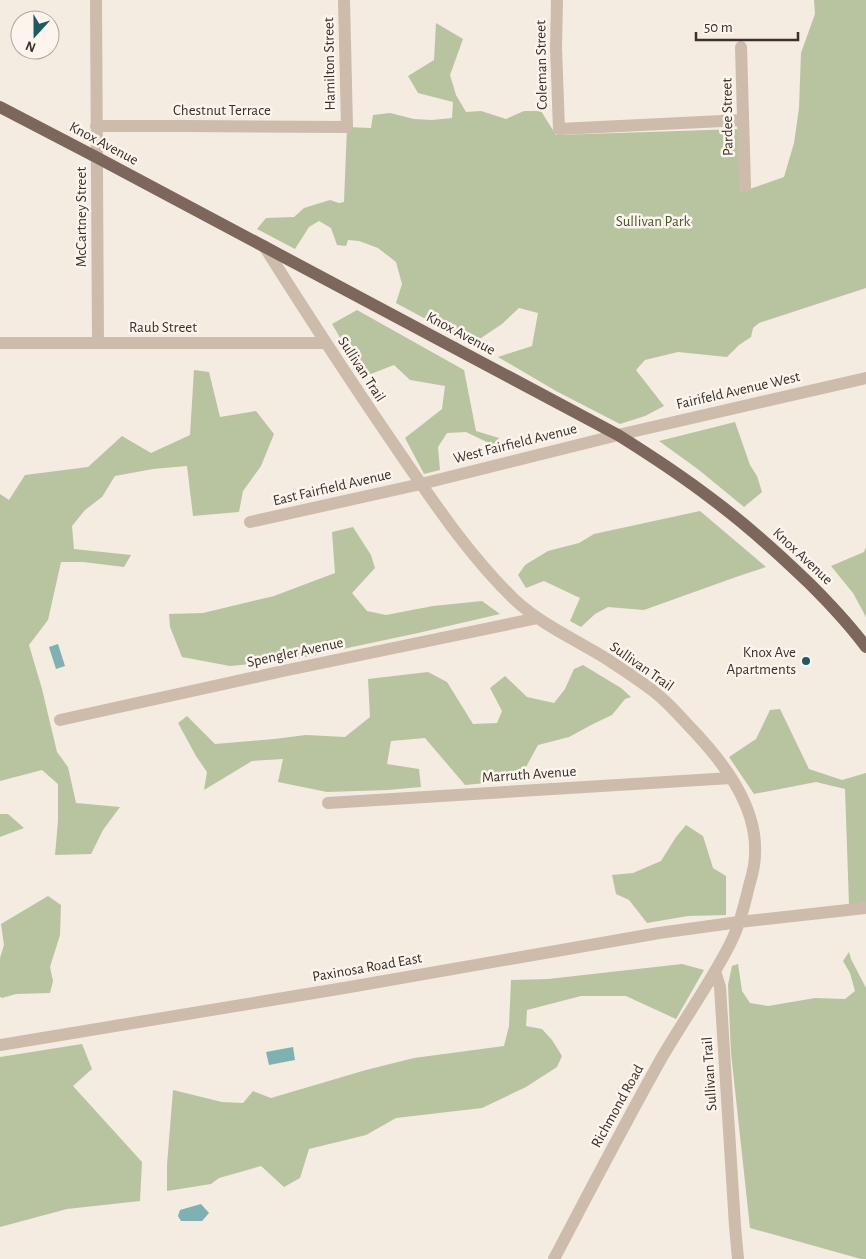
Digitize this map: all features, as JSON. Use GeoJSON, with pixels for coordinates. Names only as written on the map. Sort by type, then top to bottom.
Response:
{"type":"FeatureCollection","features":[{"type":"Feature","properties":{"kind":"main road","name":"Knox Avenue"},"geometry":{"type":"LineString","coordinates":[[0,107],[618,435],[714,500],[750,530],[820,594],[855,632],[866,647]]}},
{"type":"Feature","properties":{"kind":"street","name":"McCartney Street"},"geometry":{"type":"LineString","coordinates":[[96,0],[98,343]]}},
{"type":"Feature","properties":{"kind":"street","name":"Hamilton Street"},"geometry":{"type":"LineString","coordinates":[[344,0],[347,127]]}},
{"type":"Feature","properties":{"kind":"street","name":"Coleman Street"},"geometry":{"type":"LineString","coordinates":[[557,0],[556,48],[559,129],[743,120]]}},
{"type":"Feature","properties":{"kind":"street","name":"Pardee Street"},"geometry":{"type":"LineString","coordinates":[[741,47],[745,187]]}},
{"type":"Feature","properties":{"kind":"street","name":"Chestnut Terrace"},"geometry":{"type":"LineString","coordinates":[[96,126],[347,127]]}},
{"type":"Feature","properties":{"kind":"street","name":"Sullivan Trail"},"geometry":{"type":"LineString","coordinates":[[264,246],[372,414],[480,563],[518,603],[538,618],[607,659],[655,692],[715,753],[731,778],[748,812],[754,830],[755,855],[752,874],[739,922],[730,944],[715,971],[720,987],[738,1259]]}},
{"type":"Feature","properties":{"kind":"street","name":"Raub Street"},"geometry":{"type":"LineString","coordinates":[[0,343],[326,343]]}},
{"type":"Feature","properties":{"kind":"street","name":"Fairifeld Avenue West"},"geometry":{"type":"LineString","coordinates":[[618,435],[866,378]]}},
{"type":"Feature","properties":{"kind":"street","name":"West Fairfield Avenue"},"geometry":{"type":"LineString","coordinates":[[421,484],[618,435]]}},
{"type":"Feature","properties":{"kind":"street","name":"East Fairfield Avenue"},"geometry":{"type":"LineString","coordinates":[[250,522],[421,484]]}},
{"type":"Feature","properties":{"kind":"street","name":"Spengler Avenue"},"geometry":{"type":"LineString","coordinates":[[60,720],[538,618]]}},
{"type":"Feature","properties":{"kind":"street","name":"Marruth Avenue"},"geometry":{"type":"LineString","coordinates":[[328,803],[731,778]]}},
{"type":"Feature","properties":{"kind":"street","name":"Paxinosa Road East"},"geometry":{"type":"LineString","coordinates":[[0,1045],[660,933],[866,908]]}},
{"type":"Feature","properties":{"kind":"street","name":"Richmond Road"},"geometry":{"type":"LineString","coordinates":[[554,1259],[639,1098],[715,971]]}},
{"type":"Feature","properties":{"kind":"green space","name":"Sullivan Park"},"geometry":{"type":"Polygon","coordinates":[[[814,0],[866,0],[866,288],[759,323],[753,328],[751,337],[739,345],[727,357],[678,352],[645,360],[636,370],[664,406],[645,416],[620,424],[556,391],[498,357],[532,346],[538,313],[519,308],[502,324],[472,344],[396,303],[402,284],[396,262],[378,248],[359,241],[348,240],[346,246],[337,245],[331,228],[319,221],[309,227],[295,249],[257,229],[266,218],[294,217],[304,208],[330,200],[339,203],[344,202],[347,127],[371,128],[373,115],[390,113],[414,119],[452,118],[453,102],[418,93],[408,76],[434,60],[436,23],[463,39],[450,75],[456,95],[466,112],[481,111],[506,119],[524,111],[541,111],[556,135],[739,129],[741,192],[784,177],[794,143],[799,108],[801,53],[815,14],[814,0]]]}},
{"type":"Feature","properties":{"kind":"green space"},"geometry":{"type":"Polygon","coordinates":[[[357,310],[464,370],[476,431],[499,438],[493,445],[466,432],[447,433],[438,447],[440,470],[424,474],[405,438],[442,409],[445,386],[410,380],[394,365],[363,377],[332,324],[357,310]]]}},
{"type":"Feature","properties":{"kind":"green space"},"geometry":{"type":"Polygon","coordinates":[[[194,370],[209,372],[220,417],[256,411],[274,434],[261,466],[243,491],[239,512],[193,516],[187,466],[153,469],[115,476],[102,497],[85,510],[72,526],[74,549],[131,555],[124,567],[83,562],[61,562],[48,620],[29,645],[57,752],[68,767],[76,803],[120,807],[103,830],[91,854],[55,855],[58,821],[58,784],[42,770],[0,781],[0,494],[9,500],[25,475],[88,467],[122,436],[151,453],[190,435],[194,370]]]}},
{"type":"Feature","properties":{"kind":"green space"},"geometry":{"type":"Polygon","coordinates":[[[735,422],[762,492],[744,507],[699,470],[659,441],[735,422]]]}},
{"type":"Feature","properties":{"kind":"green space"},"geometry":{"type":"Polygon","coordinates":[[[700,511],[766,567],[644,610],[608,607],[595,614],[581,627],[570,621],[580,598],[544,581],[526,588],[518,575],[525,565],[548,551],[579,543],[594,534],[700,511]]]}},
{"type":"Feature","properties":{"kind":"green space"},"geometry":{"type":"Polygon","coordinates":[[[353,527],[371,555],[375,568],[352,593],[367,611],[386,615],[433,606],[482,601],[500,614],[291,660],[230,666],[182,657],[170,627],[169,614],[203,613],[274,596],[335,573],[332,532],[353,527]]]}},
{"type":"Feature","properties":{"kind":"green space"},"geometry":{"type":"Polygon","coordinates":[[[866,547],[866,617],[853,593],[831,566],[864,552],[866,547]]]}},
{"type":"Feature","properties":{"kind":"green space"},"geometry":{"type":"Polygon","coordinates":[[[583,665],[621,688],[631,697],[625,699],[612,715],[569,737],[538,745],[519,780],[465,785],[425,738],[391,741],[387,764],[419,769],[421,787],[327,792],[278,782],[283,759],[252,761],[204,790],[207,772],[178,723],[187,716],[215,744],[306,735],[345,737],[370,717],[368,679],[428,672],[447,682],[473,724],[497,723],[502,711],[490,688],[505,676],[527,697],[554,703],[565,689],[574,669],[583,665]]]}},
{"type":"Feature","properties":{"kind":"green space"},"geometry":{"type":"Polygon","coordinates":[[[780,709],[809,769],[842,780],[866,773],[866,902],[849,905],[845,789],[816,782],[754,794],[729,757],[756,739],[770,710],[780,709]]]}},
{"type":"Feature","properties":{"kind":"green space"},"geometry":{"type":"Polygon","coordinates":[[[0,814],[8,814],[24,828],[0,837],[0,814]]]}},
{"type":"Feature","properties":{"kind":"green space"},"geometry":{"type":"Polygon","coordinates":[[[686,825],[703,836],[713,868],[726,876],[726,915],[688,916],[647,923],[629,900],[616,894],[612,875],[633,873],[661,861],[686,825]]]}},
{"type":"Feature","properties":{"kind":"green space"},"geometry":{"type":"Polygon","coordinates":[[[48,896],[61,905],[60,935],[50,967],[53,981],[50,993],[16,994],[2,998],[0,997],[0,958],[4,945],[1,924],[48,896]]]}},
{"type":"Feature","properties":{"kind":"green space"},"geometry":{"type":"Polygon","coordinates":[[[849,952],[866,988],[866,1259],[750,1228],[731,1053],[728,985],[732,966],[738,964],[742,991],[750,1003],[768,1006],[815,998],[845,999],[855,991],[850,973],[843,961],[849,952]]]}},
{"type":"Feature","properties":{"kind":"green space"},"geometry":{"type":"Polygon","coordinates":[[[682,964],[704,970],[676,1019],[626,996],[581,996],[527,1010],[526,1026],[542,1029],[562,1056],[557,1067],[526,1087],[482,1108],[396,1118],[366,1135],[309,1149],[300,1178],[284,1187],[261,1166],[219,1178],[211,1184],[167,1191],[167,1165],[173,1090],[222,1102],[243,1103],[253,1091],[271,1098],[414,1058],[504,1046],[509,1026],[511,980],[548,979],[682,964]]]}},
{"type":"Feature","properties":{"kind":"green space"},"geometry":{"type":"Polygon","coordinates":[[[82,1044],[92,1069],[73,1086],[142,1162],[140,1201],[67,1209],[0,1227],[0,1057],[82,1044]]]}},
{"type":"Feature","properties":{"kind":"water"},"geometry":{"type":"Polygon","coordinates":[[[58,644],[65,666],[56,669],[49,647],[58,644]]]}},
{"type":"Feature","properties":{"kind":"water"},"geometry":{"type":"Polygon","coordinates":[[[293,1047],[295,1060],[269,1065],[266,1052],[293,1047]]]}},
{"type":"Feature","properties":{"kind":"water"},"geometry":{"type":"Polygon","coordinates":[[[201,1204],[209,1213],[202,1221],[181,1221],[178,1216],[180,1210],[201,1204]]]}},
{"type":"Feature","properties":{"kind":"place","name":"Knox Ave Apartments"},"geometry":{"type":"Point","coordinates":[806,661]}}]}
